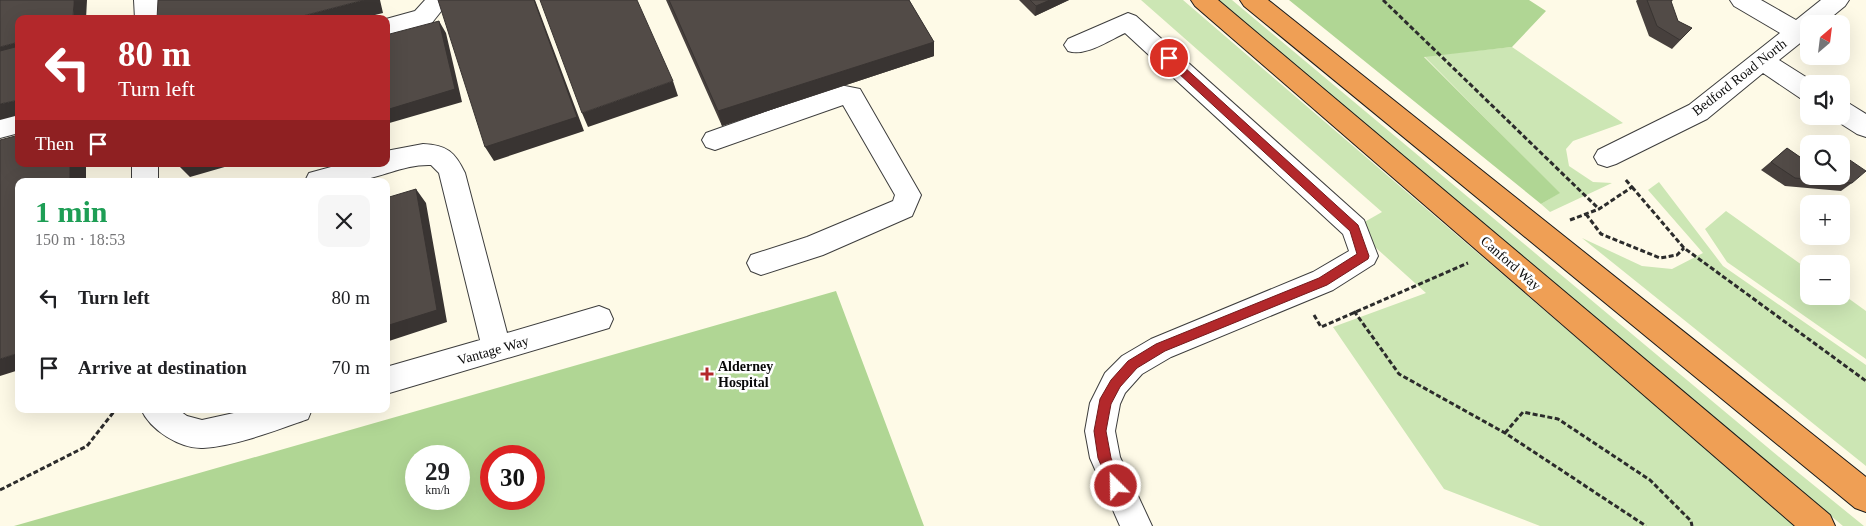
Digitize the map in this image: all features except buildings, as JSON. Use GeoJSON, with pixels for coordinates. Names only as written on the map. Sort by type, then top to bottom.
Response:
{"type":"FeatureCollection","features":[{"type":"Feature","properties":{"kind":"highway","name":"Canford Way"},"geometry":{"type":"LineString","coordinates":[[1203,0],[1819,526]]}},
{"type":"Feature","properties":{"kind":"highway"},"geometry":{"type":"LineString","coordinates":[[1252,0],[1866,497]]}},
{"type":"Feature","properties":{"kind":"street"},"geometry":{"type":"LineString","coordinates":[[146,0],[147,15]]}},
{"type":"Feature","properties":{"kind":"street"},"geometry":{"type":"LineString","coordinates":[[390,27],[423,18],[438,0]]}},
{"type":"Feature","properties":{"kind":"street"},"geometry":{"type":"LineString","coordinates":[[1742,0],[1798,32]]}},
{"type":"Feature","properties":{"kind":"street","name":"Bedford Road North"},"geometry":{"type":"LineString","coordinates":[[1608,157],[1698,112],[1837,0]]}},
{"type":"Feature","properties":{"kind":"street"},"geometry":{"type":"LineString","coordinates":[[1076,46],[1128,22],[1354,228],[1364,256],[1323,281],[1161,348],[1132,364],[1115,384],[1105,404],[1100,431],[1105,458],[1136,526]]}},
{"type":"Feature","properties":{"kind":"street"},"geometry":{"type":"LineString","coordinates":[[1762,61],[1800,84]]}},
{"type":"Feature","properties":{"kind":"street"},"geometry":{"type":"LineString","coordinates":[[715,140],[840,95],[851,96],[908,195],[903,208],[813,247],[761,263]]}},
{"type":"Feature","properties":{"kind":"street"},"geometry":{"type":"LineString","coordinates":[[1850,117],[1866,127]]}},
{"type":"Feature","properties":{"kind":"street"},"geometry":{"type":"LineString","coordinates":[[0,128],[15,125]]}},
{"type":"Feature","properties":{"kind":"street"},"geometry":{"type":"LineString","coordinates":[[390,161],[413,155],[433,155],[444,160],[452,173],[497,349]]}},
{"type":"Feature","properties":{"kind":"street"},"geometry":{"type":"LineString","coordinates":[[329,178],[369,167]]}},
{"type":"Feature","properties":{"kind":"street","name":"Vantage Way"},"geometry":{"type":"LineString","coordinates":[[390,380],[599,320]]}},
{"type":"Feature","properties":{"kind":"street"},"geometry":{"type":"LineString","coordinates":[[159,413],[179,428],[202,434],[239,427],[284,413]]}},
{"type":"Feature","properties":{"kind":"path"},"geometry":{"type":"LineString","coordinates":[[1383,0],[1598,209]]}},
{"type":"Feature","properties":{"kind":"path"},"geometry":{"type":"LineString","coordinates":[[1608,157],[1684,248],[1866,381]]}},
{"type":"Feature","properties":{"kind":"path"},"geometry":{"type":"LineString","coordinates":[[1567,221],[1598,209],[1632,187]]}},
{"type":"Feature","properties":{"kind":"path"},"geometry":{"type":"LineString","coordinates":[[1586,214],[1601,234],[1660,258],[1677,255],[1684,248]]}},
{"type":"Feature","properties":{"kind":"path"},"geometry":{"type":"LineString","coordinates":[[1299,291],[1321,327],[1354,311],[1472,262]]}},
{"type":"Feature","properties":{"kind":"path"},"geometry":{"type":"LineString","coordinates":[[1354,311],[1399,374],[1505,433],[1646,526]]}},
{"type":"Feature","properties":{"kind":"path"},"geometry":{"type":"LineString","coordinates":[[1505,433],[1523,412],[1558,419],[1650,480],[1692,521],[1692,526]]}},
{"type":"Feature","properties":{"kind":"path"},"geometry":{"type":"LineString","coordinates":[[0,490],[87,446],[113,413]]}},
{"type":"Feature","properties":{"kind":"green space"},"geometry":{"type":"Polygon","coordinates":[[[1141,0],[1183,0],[1798,526],[1540,526],[1444,489],[1333,327],[1426,293],[1354,228],[1382,212],[1141,0]]]}},
{"type":"Feature","properties":{"kind":"green space"},"geometry":{"type":"Polygon","coordinates":[[[1214,0],[1232,0],[1864,526],[1843,526],[1214,0]]]}},
{"type":"Feature","properties":{"kind":"green space"},"geometry":{"type":"Polygon","coordinates":[[[1289,0],[1529,0],[1546,11],[1512,47],[1424,57],[1560,193],[1541,204],[1289,0]]]}},
{"type":"Feature","properties":{"kind":"green space"},"geometry":{"type":"Polygon","coordinates":[[[1512,47],[1623,123],[1573,141],[1566,149],[1569,166],[1593,182],[1612,183],[1550,212],[1541,204],[1559,193],[1424,56],[1512,47]]]}},
{"type":"Feature","properties":{"kind":"green space"},"geometry":{"type":"Polygon","coordinates":[[[1659,182],[1723,266],[1866,365],[1866,466],[1582,238],[1642,266],[1672,269],[1703,253],[1648,190],[1659,182]]]}},
{"type":"Feature","properties":{"kind":"green space"},"geometry":{"type":"Polygon","coordinates":[[[1726,211],[1800,264],[1800,305],[1850,305],[1850,299],[1866,311],[1866,359],[1727,262],[1705,229],[1726,211]]]}},
{"type":"Feature","properties":{"kind":"green space","name":"Alderney Hospital"},"geometry":{"type":"Polygon","coordinates":[[[836,291],[924,526],[14,526],[836,291]]]}},
{"type":"Feature","properties":{"kind":"place","name":"Alderney Hospital"},"geometry":{"type":"Point","coordinates":[707,374]}},
{"type":"Feature","properties":{"kind":"route"},"geometry":{"type":"LineString","coordinates":[[1116,486],[1105,458],[1100,431],[1105,404],[1115,384],[1132,364],[1161,348],[1323,281],[1364,256],[1354,228],[1169,58]]}}]}
